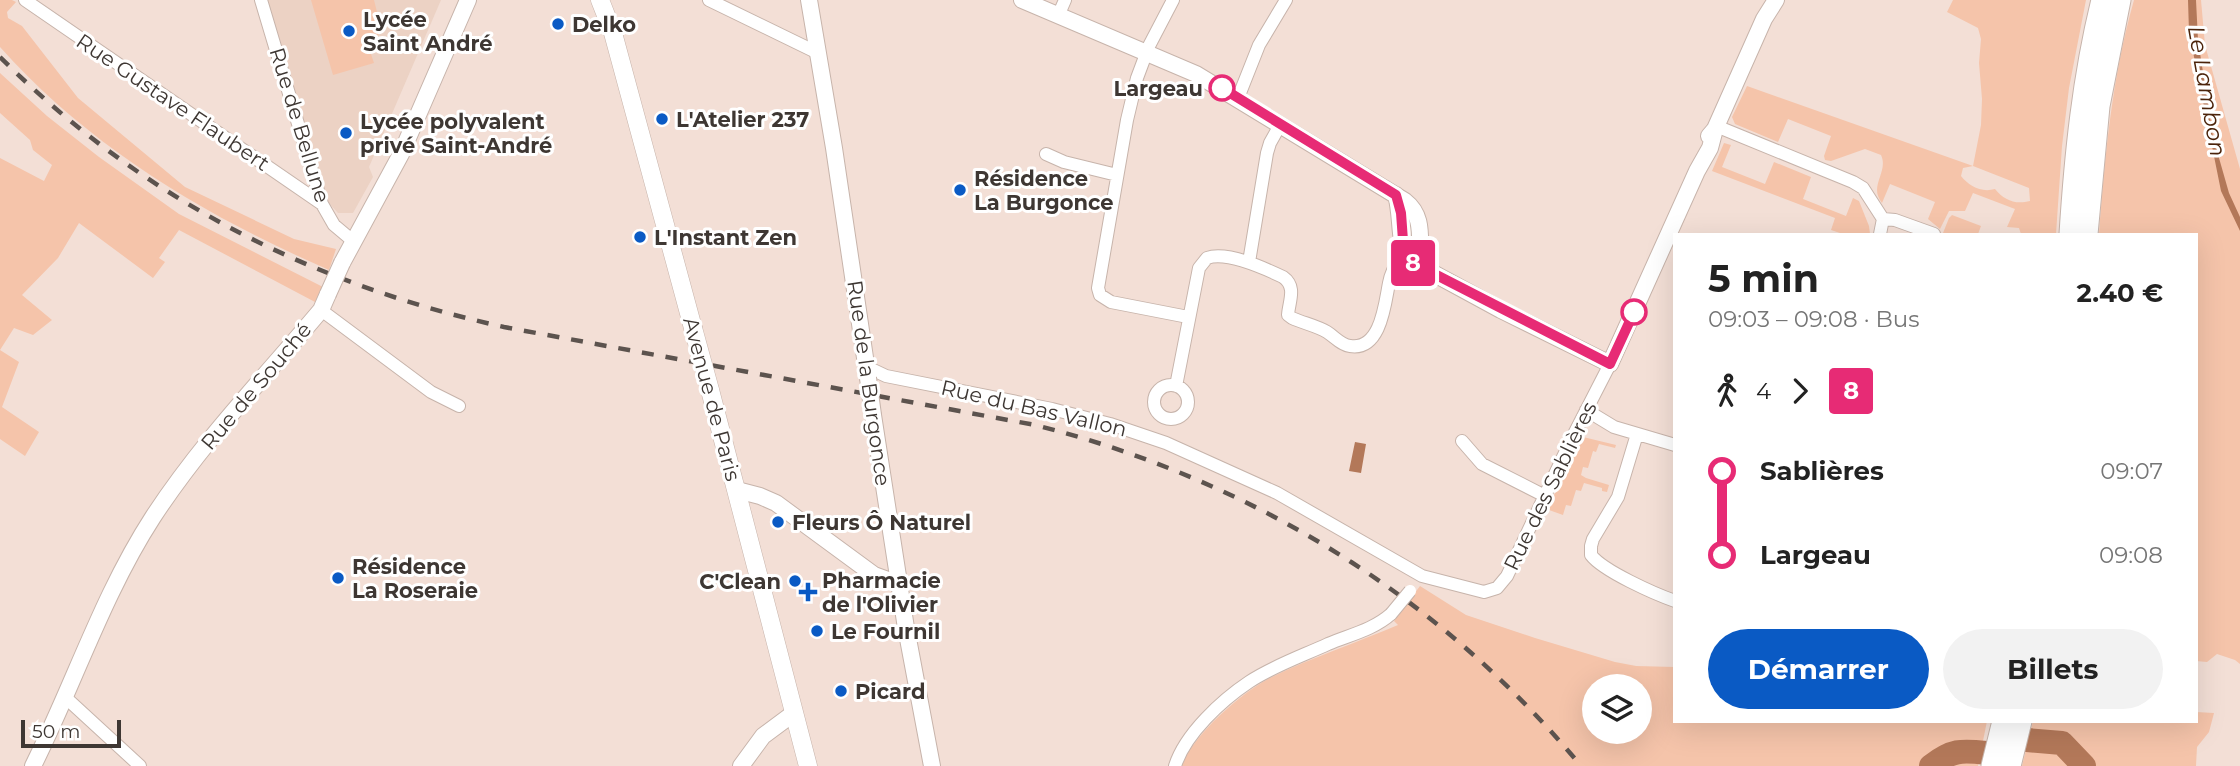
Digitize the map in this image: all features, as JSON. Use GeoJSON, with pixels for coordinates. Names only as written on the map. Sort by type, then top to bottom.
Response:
{"type":"FeatureCollection","features":[{"type":"Feature","properties":{"kind":"highway"},"geometry":{"type":"LineString","coordinates":[[2070,233],[2078,132],[2090,50],[2102,0]]}},
{"type":"Feature","properties":{"kind":"highway"},"geometry":{"type":"LineString","coordinates":[[2087,233],[2095,137],[2107,60],[2123,0]]}},
{"type":"Feature","properties":{"kind":"highway"},"geometry":{"type":"LineString","coordinates":[[1992,766],[2003,723]]}},
{"type":"Feature","properties":{"kind":"highway"},"geometry":{"type":"LineString","coordinates":[[2010,766],[2021,723]]}},
{"type":"Feature","properties":{"kind":"main road","name":"Avenue de Paris"},"geometry":{"type":"LineString","coordinates":[[600,0],[612,33],[737,489],[808,766]]}},
{"type":"Feature","properties":{"kind":"main road","name":"Avenue de Paris"},"geometry":{"type":"LineString","coordinates":[[608,0],[612,33]]}},
{"type":"Feature","properties":{"kind":"street","name":"Rue Gustave Flaubert"},"geometry":{"type":"LineString","coordinates":[[25,0],[322,204]]}},
{"type":"Feature","properties":{"kind":"street","name":"Rue de Bellune"},"geometry":{"type":"LineString","coordinates":[[261,0],[322,204],[334,225],[353,241]]}},
{"type":"Feature","properties":{"kind":"street","name":"Rue de Souché"},"geometry":{"type":"LineString","coordinates":[[33,766],[107,604],[154,516],[199,453],[321,310],[353,241],[401,154],[468,0]]}},
{"type":"Feature","properties":{"kind":"street"},"geometry":{"type":"LineString","coordinates":[[709,0],[818,53]]}},
{"type":"Feature","properties":{"kind":"street","name":"Rue de la Burgonce"},"geometry":{"type":"LineString","coordinates":[[809,0],[899,584],[932,766]]}},
{"type":"Feature","properties":{"kind":"street"},"geometry":{"type":"LineString","coordinates":[[1022,0],[1196,74],[1410,204],[1419,218],[1422,268]]}},
{"type":"Feature","properties":{"kind":"street"},"geometry":{"type":"LineString","coordinates":[[1058,16],[1065,0]]}},
{"type":"Feature","properties":{"kind":"street"},"geometry":{"type":"LineString","coordinates":[[1173,0],[1146,53],[1127,120],[1098,279],[1100,295],[1111,302],[1188,317]]}},
{"type":"Feature","properties":{"kind":"street"},"geometry":{"type":"LineString","coordinates":[[1238,98],[1259,45],[1286,0]]}},
{"type":"Feature","properties":{"kind":"street","name":"Rue des Sablières"},"geometry":{"type":"LineString","coordinates":[[1764,19],[1763,13],[1768,0]]}},
{"type":"Feature","properties":{"kind":"street","name":"Rue des Sablières"},"geometry":{"type":"LineString","coordinates":[[1422,576],[1475,592],[1491,592],[1507,576],[1610,364],[1697,170],[1703,145],[1716,128],[1764,19],[1776,0]]}},
{"type":"Feature","properties":{"kind":"street"},"geometry":{"type":"LineString","coordinates":[[1249,262],[1267,153],[1280,125]]}},
{"type":"Feature","properties":{"kind":"street"},"geometry":{"type":"LineString","coordinates":[[1716,128],[1863,188],[1883,219],[1880,233]]}},
{"type":"Feature","properties":{"kind":"street"},"geometry":{"type":"LineString","coordinates":[[1046,153],[1065,162],[1117,175]]}},
{"type":"Feature","properties":{"kind":"street"},"geometry":{"type":"LineString","coordinates":[[1396,195],[1401,213],[1404,254],[1409,260],[1610,364]]}},
{"type":"Feature","properties":{"kind":"street"},"geometry":{"type":"LineString","coordinates":[[1883,219],[1895,220],[1931,233]]}},
{"type":"Feature","properties":{"kind":"street"},"geometry":{"type":"LineString","coordinates":[[1176,386],[1199,268],[1207,258],[1219,256],[1249,262],[1288,281],[1292,291],[1288,315],[1326,331],[1340,342],[1354,347],[1374,335],[1385,306],[1389,282],[1404,254]]}},
{"type":"Feature","properties":{"kind":"street"},"geometry":{"type":"LineString","coordinates":[[321,310],[431,392],[459,406]]}},
{"type":"Feature","properties":{"kind":"street","name":"Rue du Bas Vallon"},"geometry":{"type":"LineString","coordinates":[[867,372],[1052,408],[1166,443],[1277,493],[1422,576]]}},
{"type":"Feature","properties":{"kind":"street"},"geometry":{"type":"LineString","coordinates":[[1586,410],[1607,424],[1673,444]]}},
{"type":"Feature","properties":{"kind":"street"},"geometry":{"type":"LineString","coordinates":[[1637,434],[1618,497],[1593,540],[1591,555],[1598,562],[1637,584],[1673,600]]}},
{"type":"Feature","properties":{"kind":"street"},"geometry":{"type":"LineString","coordinates":[[1462,441],[1482,464],[1545,496]]}},
{"type":"Feature","properties":{"kind":"street"},"geometry":{"type":"LineString","coordinates":[[737,489],[776,503],[874,575],[899,584]]}},
{"type":"Feature","properties":{"kind":"street"},"geometry":{"type":"LineString","coordinates":[[1175,766],[1178,756],[1194,731],[1248,682],[1330,643],[1375,626],[1391,614],[1422,576]]}},
{"type":"Feature","properties":{"kind":"street"},"geometry":{"type":"LineString","coordinates":[[65,697],[140,766]]}},
{"type":"Feature","properties":{"kind":"street"},"geometry":{"type":"LineString","coordinates":[[741,766],[763,736],[793,713]]}},
{"type":"Feature","properties":{"kind":"shaded area"},"geometry":{"type":"Polygon","coordinates":[[[0,0],[16,2],[7,12],[8,18],[22,26],[78,98],[185,187],[294,239],[336,249],[329,270],[195,203],[111,148],[72,117],[0,47],[0,0]]]}},
{"type":"Feature","properties":{"kind":"shaded area","name":"Lycée polyvalent privé Saint-André"},"geometry":{"type":"Polygon","coordinates":[[[267,0],[441,0],[369,167],[373,177],[353,213],[338,213],[328,202],[267,0]]]}},
{"type":"Feature","properties":{"kind":"shaded area","name":"Lycée Saint André"},"geometry":{"type":"Polygon","coordinates":[[[311,0],[374,0],[379,20],[378,41],[368,45],[374,63],[333,75],[311,0]]]}},
{"type":"Feature","properties":{"kind":"shaded area"},"geometry":{"type":"Polygon","coordinates":[[[1953,0],[2086,0],[2069,88],[2056,233],[2021,233],[2019,228],[2007,227],[2015,209],[1973,193],[1965,211],[1949,211],[1940,229],[1928,219],[1935,202],[1890,184],[1882,203],[1877,191],[1883,167],[1881,155],[1865,149],[1831,161],[1825,160],[1831,136],[1788,119],[1778,142],[1735,124],[1732,117],[1747,86],[1973,166],[1981,125],[1982,99],[1979,63],[1981,39],[1978,28],[1947,12],[1953,0]],[[1973,166],[1963,168],[1961,176],[1976,188],[1995,189],[2006,199],[2015,202],[2030,201],[2029,188],[1973,166]]]}},
{"type":"Feature","properties":{"kind":"shaded area"},"geometry":{"type":"Polygon","coordinates":[[[2134,0],[2201,0],[2205,45],[2240,169],[2240,664],[2217,654],[2207,662],[2198,661],[2198,233],[2099,233],[2107,146],[2126,29],[2134,0]]]}},
{"type":"Feature","properties":{"kind":"shaded area"},"geometry":{"type":"Polygon","coordinates":[[[2188,0],[2196,0],[2198,40],[2213,137],[2229,193],[2240,217],[2240,231],[2221,191],[2189,32],[2188,0]]]}},
{"type":"Feature","properties":{"kind":"shaded area"},"geometry":{"type":"Polygon","coordinates":[[[0,73],[47,116],[99,157],[179,214],[323,287],[315,302],[179,230],[159,258],[165,262],[153,278],[79,223],[58,258],[22,295],[52,320],[33,335],[14,328],[0,350],[0,158],[44,181],[52,165],[33,150],[30,140],[0,113],[0,73]]]}},
{"type":"Feature","properties":{"kind":"shaded area"},"geometry":{"type":"Polygon","coordinates":[[[1724,143],[1731,145],[1722,167],[1765,184],[1774,162],[1811,177],[1803,199],[1846,216],[1853,198],[1859,201],[1870,233],[1840,233],[1831,230],[1835,218],[1712,171],[1724,143]]]}},
{"type":"Feature","properties":{"kind":"shaded area"},"geometry":{"type":"Polygon","coordinates":[[[1952,215],[1981,226],[1978,233],[1943,233],[1952,215]]]}},
{"type":"Feature","properties":{"kind":"shaded area"},"geometry":{"type":"Polygon","coordinates":[[[0,350],[19,362],[2,407],[39,432],[25,456],[0,439],[0,350]]]}},
{"type":"Feature","properties":{"kind":"shaded area"},"geometry":{"type":"Polygon","coordinates":[[[1583,437],[1616,445],[1615,448],[1599,444],[1596,452],[1593,451],[1588,468],[1583,467],[1581,475],[1609,485],[1607,492],[1584,483],[1581,491],[1576,490],[1571,506],[1566,505],[1563,515],[1549,510],[1547,509],[1583,437]]]}},
{"type":"Feature","properties":{"kind":"shaded area"},"geometry":{"type":"Polygon","coordinates":[[[1355,442],[1366,444],[1361,473],[1349,471],[1355,442]]]}},
{"type":"Feature","properties":{"kind":"shaded area"},"geometry":{"type":"Polygon","coordinates":[[[1420,586],[1466,615],[1535,638],[1615,662],[1636,666],[1673,667],[1673,723],[1987,723],[1978,766],[1182,766],[1195,742],[1231,705],[1268,679],[1398,625],[1394,621],[1420,586]]]}},
{"type":"Feature","properties":{"kind":"shaded area"},"geometry":{"type":"Polygon","coordinates":[[[2198,712],[2214,713],[2209,732],[2197,747],[2196,766],[2022,766],[2033,723],[2198,723],[2198,712]]]}},
{"type":"Feature","properties":{"kind":"shaded area"},"geometry":{"type":"Polygon","coordinates":[[[2057,733],[2094,766],[2075,766],[2054,742],[2057,733]]]}},
{"type":"Feature","properties":{"kind":"waterway","name":"Le Lambon"},"geometry":{"type":"LineString","coordinates":[[2027,740],[2062,743],[2084,766]]}},
{"type":"Feature","properties":{"kind":"waterway","name":"Le Lambon"},"geometry":{"type":"LineString","coordinates":[[1931,766],[1957,752],[1986,753]]}},
{"type":"Feature","properties":{"kind":"railway"},"geometry":{"type":"LineString","coordinates":[[0,57],[54,107],[111,153],[170,193],[232,229],[296,260],[363,286],[432,309],[504,327],[1035,425],[1114,448],[1191,477],[1265,512],[1335,552],[1403,598],[1466,649],[1526,705],[1581,766]]}},
{"type":"Feature","properties":{"kind":"bus line","name":"8"},"geometry":{"type":"LineString","coordinates":[[1222,88],[1396,195],[1401,213],[1404,254],[1415,264],[1610,364],[1634,312]]}},
{"type":"Feature","properties":{"kind":"place","name":"Delko"},"geometry":{"type":"Point","coordinates":[558,24]}},
{"type":"Feature","properties":{"kind":"place","name":"Lycée Saint André"},"geometry":{"type":"Point","coordinates":[349,31]}},
{"type":"Feature","properties":{"kind":"place","name":"Largeau"},"geometry":{"type":"Point","coordinates":[1222,88]}},
{"type":"Feature","properties":{"kind":"place","name":"L'Atelier 237"},"geometry":{"type":"Point","coordinates":[662,119]}},
{"type":"Feature","properties":{"kind":"place","name":"Lycée polyvalent privé Saint-André"},"geometry":{"type":"Point","coordinates":[346,133]}},
{"type":"Feature","properties":{"kind":"place","name":"Résidence La Burgonce"},"geometry":{"type":"Point","coordinates":[960,190]}},
{"type":"Feature","properties":{"kind":"place","name":"L'Instant Zen"},"geometry":{"type":"Point","coordinates":[640,237]}},
{"type":"Feature","properties":{"kind":"place","name":"Fleurs Ô Naturel"},"geometry":{"type":"Point","coordinates":[778,522]}},
{"type":"Feature","properties":{"kind":"place","name":"Résidence La Roseraie"},"geometry":{"type":"Point","coordinates":[338,578]}},
{"type":"Feature","properties":{"kind":"place","name":"C'Clean"},"geometry":{"type":"Point","coordinates":[795,581]}},
{"type":"Feature","properties":{"kind":"place","name":"Pharmacie de l'Olivier"},"geometry":{"type":"Point","coordinates":[808,592]}},
{"type":"Feature","properties":{"kind":"place","name":"Le Fournil"},"geometry":{"type":"Point","coordinates":[817,631]}},
{"type":"Feature","properties":{"kind":"place","name":"Picard"},"geometry":{"type":"Point","coordinates":[841,691]}}]}
